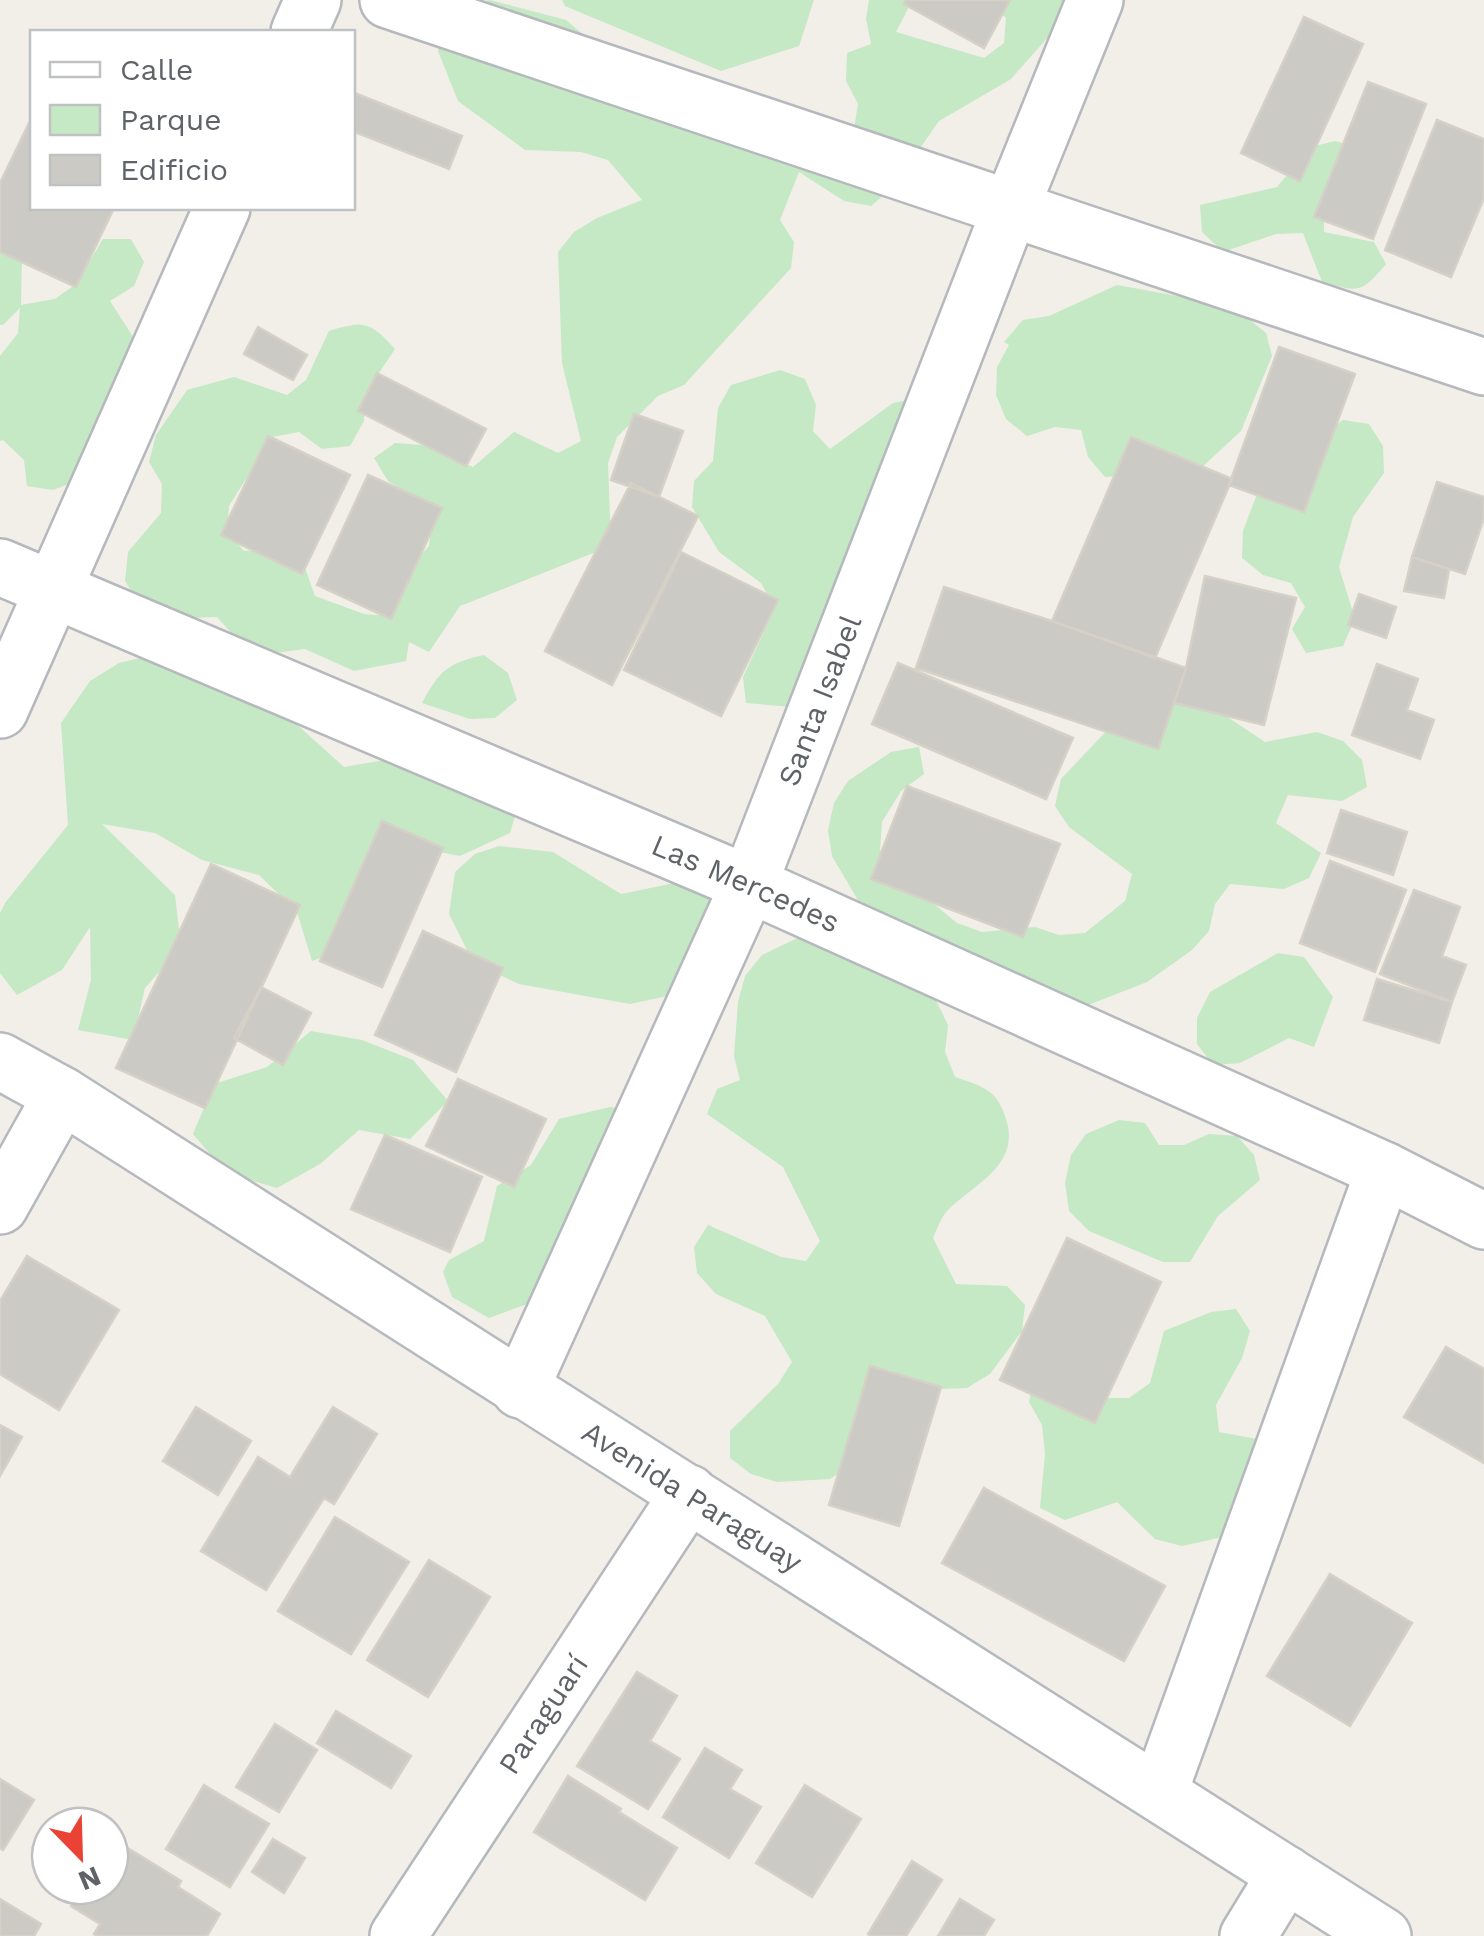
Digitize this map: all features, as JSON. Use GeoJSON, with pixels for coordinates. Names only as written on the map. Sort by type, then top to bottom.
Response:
{"type":"FeatureCollection","features":[{"type":"Feature","properties":{"kind":"street"},"geometry":{"type":"LineString","coordinates":[[300,30],[314,0]]}},
{"type":"Feature","properties":{"kind":"street"},"geometry":{"type":"LineString","coordinates":[[388,0],[1484,367]]}},
{"type":"Feature","properties":{"kind":"street","name":"Santa Isabel"},"geometry":{"type":"LineString","coordinates":[[520,1390],[749,884],[1095,0]]}},
{"type":"Feature","properties":{"kind":"street"},"geometry":{"type":"LineString","coordinates":[[0,710],[221,210]]}},
{"type":"Feature","properties":{"kind":"street","name":"Las Mercedes"},"geometry":{"type":"LineString","coordinates":[[0,568],[749,884],[1384,1170],[1484,1221]]}},
{"type":"Feature","properties":{"kind":"street","name":"Avenida Paraguay"},"geometry":{"type":"LineString","coordinates":[[0,1061],[62,1095],[1383,1936]]}},
{"type":"Feature","properties":{"kind":"street"},"geometry":{"type":"LineString","coordinates":[[0,1206],[62,1095]]}},
{"type":"Feature","properties":{"kind":"street"},"geometry":{"type":"LineString","coordinates":[[1159,1793],[1384,1170]]}},
{"type":"Feature","properties":{"kind":"street","name":"Paraguarí"},"geometry":{"type":"LineString","coordinates":[[398,1936],[689,1494]]}},
{"type":"Feature","properties":{"kind":"street"},"geometry":{"type":"LineString","coordinates":[[1248,1936],[1286,1874]]}},
{"type":"Feature","properties":{"kind":"green space"},"geometry":{"type":"Polygon","coordinates":[[[490,0],[566,20],[626,70],[790,144],[799,169],[805,156],[854,129],[858,104],[846,81],[847,53],[871,44],[866,19],[869,0],[910,0],[896,32],[984,58],[1004,43],[1006,18],[983,0],[1081,0],[1011,79],[939,121],[893,187],[871,206],[844,201],[799,172],[780,220],[794,242],[791,268],[684,385],[658,396],[617,437],[608,463],[611,546],[460,606],[429,652],[409,642],[406,661],[354,671],[305,649],[252,656],[217,617],[163,619],[139,603],[125,581],[128,552],[161,513],[162,484],[149,462],[156,435],[187,390],[234,377],[287,395],[306,380],[329,331],[351,325],[373,329],[395,349],[365,394],[364,421],[350,446],[322,449],[299,432],[272,437],[229,506],[227,532],[244,551],[298,548],[315,596],[364,614],[390,616],[396,582],[429,546],[433,508],[388,481],[374,458],[395,443],[422,445],[473,467],[514,432],[558,453],[581,441],[562,363],[558,252],[574,232],[642,200],[608,160],[581,152],[525,150],[458,101],[438,51],[443,26],[463,6],[490,0]]]}},
{"type":"Feature","properties":{"kind":"green space"},"geometry":{"type":"Polygon","coordinates":[[[562,0],[814,0],[799,46],[721,71],[565,6],[562,0]]]}},
{"type":"Feature","properties":{"kind":"green space"},"geometry":{"type":"Polygon","coordinates":[[[1335,141],[1360,148],[1324,206],[1324,232],[1374,242],[1386,264],[1365,286],[1352,289],[1322,282],[1303,233],[1276,234],[1223,252],[1202,232],[1200,205],[1277,187],[1311,147],[1335,141]]]}},
{"type":"Feature","properties":{"kind":"green space"},"geometry":{"type":"Polygon","coordinates":[[[0,230],[22,252],[21,305],[55,299],[76,284],[103,239],[131,239],[144,262],[134,286],[110,301],[137,343],[143,371],[101,408],[98,459],[79,480],[53,490],[27,486],[24,460],[0,441],[0,356],[18,333],[20,308],[0,325],[0,230]]]}},
{"type":"Feature","properties":{"kind":"green space"},"geometry":{"type":"Polygon","coordinates":[[[1117,285],[1194,299],[1244,315],[1266,333],[1272,356],[1241,431],[1200,469],[1105,477],[1088,457],[1081,430],[1055,427],[1027,436],[1006,419],[996,395],[997,367],[1009,345],[1004,342],[1023,320],[1049,316],[1117,285]]]}},
{"type":"Feature","properties":{"kind":"green space"},"geometry":{"type":"Polygon","coordinates":[[[780,370],[805,379],[816,405],[813,431],[830,449],[893,403],[919,398],[803,708],[746,703],[743,677],[775,608],[761,583],[719,552],[692,507],[694,481],[713,461],[718,408],[731,385],[780,370]]]}},
{"type":"Feature","properties":{"kind":"green space"},"geometry":{"type":"Polygon","coordinates":[[[1343,420],[1369,424],[1383,446],[1384,473],[1353,517],[1339,567],[1355,619],[1343,646],[1306,653],[1292,629],[1305,607],[1291,583],[1263,575],[1242,558],[1243,531],[1262,481],[1343,420]]]}},
{"type":"Feature","properties":{"kind":"green space"},"geometry":{"type":"Polygon","coordinates":[[[170,651],[264,695],[344,767],[490,742],[526,779],[510,833],[460,856],[406,846],[363,942],[312,961],[297,912],[259,875],[202,860],[155,833],[102,824],[175,895],[181,947],[145,988],[133,1040],[78,1030],[91,980],[90,927],[62,970],[17,995],[0,973],[0,913],[68,825],[61,723],[90,681],[119,663],[170,651]]]}},
{"type":"Feature","properties":{"kind":"green space"},"geometry":{"type":"Polygon","coordinates":[[[484,655],[508,673],[517,700],[495,718],[470,719],[422,703],[446,670],[484,655]]]}},
{"type":"Feature","properties":{"kind":"green space"},"geometry":{"type":"Polygon","coordinates":[[[1178,684],[1265,742],[1317,732],[1343,741],[1362,760],[1367,787],[1342,801],[1288,795],[1276,823],[1321,853],[1309,878],[1284,889],[1230,884],[1215,904],[1209,931],[1192,950],[1147,982],[1073,1011],[902,937],[859,902],[832,856],[828,830],[834,803],[848,781],[891,752],[919,747],[924,774],[901,791],[882,822],[880,850],[896,873],[957,923],[982,932],[1035,927],[1059,935],[1085,933],[1125,901],[1132,874],[1069,827],[1055,806],[1061,779],[1114,723],[1178,684]]]}},
{"type":"Feature","properties":{"kind":"green space"},"geometry":{"type":"Polygon","coordinates":[[[499,846],[553,852],[621,894],[699,878],[721,895],[672,995],[630,1004],[519,984],[473,962],[449,914],[455,872],[475,854],[499,846]]]}},
{"type":"Feature","properties":{"kind":"green space"},"geometry":{"type":"Polygon","coordinates":[[[810,932],[924,976],[948,1025],[945,1052],[955,1077],[993,1095],[1003,1109],[1009,1135],[1001,1161],[948,1210],[933,1238],[956,1284],[1007,1286],[1025,1305],[1022,1331],[990,1374],[967,1388],[940,1389],[888,1370],[866,1387],[855,1463],[830,1479],[777,1482],[751,1474],[730,1458],[730,1431],[778,1384],[792,1362],[765,1316],[716,1294],[697,1273],[694,1247],[708,1225],[781,1257],[806,1261],[820,1241],[783,1167],[707,1114],[717,1089],[740,1080],[734,1056],[738,1002],[745,976],[762,955],[810,932]]]}},
{"type":"Feature","properties":{"kind":"green space"},"geometry":{"type":"Polygon","coordinates":[[[1278,953],[1304,957],[1333,997],[1314,1047],[1289,1038],[1240,1063],[1213,1065],[1197,1044],[1197,1018],[1210,992],[1278,953]]]}},
{"type":"Feature","properties":{"kind":"green space"},"geometry":{"type":"Polygon","coordinates":[[[311,1031],[362,1040],[413,1060],[448,1101],[410,1139],[359,1130],[320,1164],[277,1188],[226,1173],[193,1134],[214,1084],[267,1067],[311,1031]]]}},
{"type":"Feature","properties":{"kind":"green space"},"geometry":{"type":"Polygon","coordinates":[[[610,1107],[625,1109],[554,1294],[489,1318],[452,1297],[443,1272],[449,1260],[484,1241],[497,1186],[531,1165],[559,1119],[610,1107]]]}},
{"type":"Feature","properties":{"kind":"green space"},"geometry":{"type":"Polygon","coordinates":[[[1119,1120],[1145,1123],[1159,1145],[1184,1145],[1209,1134],[1237,1136],[1254,1155],[1260,1180],[1218,1216],[1190,1262],[1163,1262],[1089,1231],[1069,1211],[1065,1183],[1071,1155],[1086,1134],[1119,1120]]]}},
{"type":"Feature","properties":{"kind":"green space"},"geometry":{"type":"Polygon","coordinates":[[[1236,1309],[1250,1331],[1242,1358],[1216,1405],[1219,1432],[1268,1441],[1237,1534],[1182,1546],[1155,1539],[1117,1502],[1065,1520],[1040,1508],[1045,1454],[1042,1425],[1029,1402],[1032,1385],[1103,1398],[1129,1398],[1150,1383],[1164,1331],[1211,1312],[1236,1309]]]}},
{"type":"Feature","properties":{"kind":"building"},"geometry":{"type":"Polygon","coordinates":[[[906,0],[1010,0],[984,48],[904,4],[906,0]]]}},
{"type":"Feature","properties":{"kind":"building"},"geometry":{"type":"Polygon","coordinates":[[[1304,17],[1363,44],[1300,181],[1241,153],[1304,17]]]}},
{"type":"Feature","properties":{"kind":"building"},"geometry":{"type":"Polygon","coordinates":[[[1368,82],[1426,104],[1373,239],[1314,217],[1368,82]]]}},
{"type":"Feature","properties":{"kind":"building"},"geometry":{"type":"Polygon","coordinates":[[[355,93],[462,136],[449,169],[355,132],[355,93]]]}},
{"type":"Feature","properties":{"kind":"building"},"geometry":{"type":"Polygon","coordinates":[[[1437,120],[1484,139],[1484,198],[1451,277],[1385,250],[1437,120]]]}},
{"type":"Feature","properties":{"kind":"building"},"geometry":{"type":"Polygon","coordinates":[[[29,123],[30,210],[113,210],[76,287],[0,252],[0,183],[29,123]]]}},
{"type":"Feature","properties":{"kind":"building"},"geometry":{"type":"Polygon","coordinates":[[[258,327],[307,355],[293,380],[244,354],[258,327]]]}},
{"type":"Feature","properties":{"kind":"building"},"geometry":{"type":"Polygon","coordinates":[[[1279,347],[1355,374],[1304,512],[1229,485],[1279,347]]]}},
{"type":"Feature","properties":{"kind":"building"},"geometry":{"type":"Polygon","coordinates":[[[377,373],[486,429],[466,466],[358,411],[377,373]]]}},
{"type":"Feature","properties":{"kind":"building"},"geometry":{"type":"Polygon","coordinates":[[[634,414],[683,431],[659,497],[611,480],[634,414]]]}},
{"type":"Feature","properties":{"kind":"building"},"geometry":{"type":"Polygon","coordinates":[[[268,436],[350,475],[302,574],[221,535],[268,436]]]}},
{"type":"Feature","properties":{"kind":"building"},"geometry":{"type":"Polygon","coordinates":[[[1131,437],[1232,479],[1155,658],[1052,621],[1131,437]]]}},
{"type":"Feature","properties":{"kind":"building"},"geometry":{"type":"Polygon","coordinates":[[[368,475],[442,508],[391,619],[317,585],[368,475]]]}},
{"type":"Feature","properties":{"kind":"building"},"geometry":{"type":"Polygon","coordinates":[[[1437,482],[1484,497],[1484,518],[1465,574],[1412,557],[1437,482]]]}},
{"type":"Feature","properties":{"kind":"building"},"geometry":{"type":"Polygon","coordinates":[[[631,483],[698,516],[612,685],[545,651],[631,483]]]}},
{"type":"Feature","properties":{"kind":"building"},"geometry":{"type":"Polygon","coordinates":[[[681,552],[778,600],[721,716],[624,670],[681,552]]]}},
{"type":"Feature","properties":{"kind":"building"},"geometry":{"type":"Polygon","coordinates":[[[1412,557],[1449,569],[1444,598],[1404,591],[1412,557]]]}},
{"type":"Feature","properties":{"kind":"building"},"geometry":{"type":"Polygon","coordinates":[[[1205,576],[1296,598],[1264,725],[1174,703],[1186,668],[1205,576]]]}},
{"type":"Feature","properties":{"kind":"building"},"geometry":{"type":"Polygon","coordinates":[[[944,587],[1186,668],[1158,749],[916,668],[944,587]]]}},
{"type":"Feature","properties":{"kind":"building"},"geometry":{"type":"Polygon","coordinates":[[[1359,594],[1396,607],[1386,638],[1348,625],[1359,594]]]}},
{"type":"Feature","properties":{"kind":"building"},"geometry":{"type":"Polygon","coordinates":[[[898,663],[1073,738],[1046,799],[872,724],[898,663]]]}},
{"type":"Feature","properties":{"kind":"building"},"geometry":{"type":"Polygon","coordinates":[[[1377,664],[1418,679],[1407,710],[1434,720],[1420,759],[1352,735],[1377,664]]]}},
{"type":"Feature","properties":{"kind":"building"},"geometry":{"type":"Polygon","coordinates":[[[907,786],[1060,844],[1023,937],[871,879],[907,786]]]}},
{"type":"Feature","properties":{"kind":"building"},"geometry":{"type":"Polygon","coordinates":[[[1341,810],[1407,832],[1393,875],[1327,853],[1341,810]]]}},
{"type":"Feature","properties":{"kind":"building"},"geometry":{"type":"Polygon","coordinates":[[[382,821],[443,848],[382,987],[320,961],[382,821]]]}},
{"type":"Feature","properties":{"kind":"building"},"geometry":{"type":"Polygon","coordinates":[[[1330,861],[1406,890],[1375,972],[1300,943],[1330,861]]]}},
{"type":"Feature","properties":{"kind":"building"},"geometry":{"type":"Polygon","coordinates":[[[211,864],[300,905],[205,1108],[116,1068],[211,864]]]}},
{"type":"Feature","properties":{"kind":"building"},"geometry":{"type":"Polygon","coordinates":[[[1414,890],[1460,907],[1442,956],[1466,965],[1452,1002],[1380,974],[1414,890]]]}},
{"type":"Feature","properties":{"kind":"building"},"geometry":{"type":"Polygon","coordinates":[[[423,931],[503,968],[456,1072],[375,1035],[423,931]]]}},
{"type":"Feature","properties":{"kind":"building"},"geometry":{"type":"Polygon","coordinates":[[[1377,979],[1452,1002],[1439,1043],[1364,1020],[1377,979]]]}},
{"type":"Feature","properties":{"kind":"building"},"geometry":{"type":"Polygon","coordinates":[[[261,987],[311,1013],[283,1065],[234,1038],[261,987]]]}},
{"type":"Feature","properties":{"kind":"building"},"geometry":{"type":"Polygon","coordinates":[[[458,1079],[546,1119],[514,1187],[426,1146],[458,1079]]]}},
{"type":"Feature","properties":{"kind":"building"},"geometry":{"type":"Polygon","coordinates":[[[385,1135],[482,1177],[450,1252],[351,1209],[385,1135]]]}},
{"type":"Feature","properties":{"kind":"building"},"geometry":{"type":"Polygon","coordinates":[[[1067,1238],[1161,1282],[1095,1423],[1000,1380],[1067,1238]]]}},
{"type":"Feature","properties":{"kind":"building"},"geometry":{"type":"Polygon","coordinates":[[[27,1256],[119,1310],[59,1410],[0,1374],[0,1301],[27,1256]]]}},
{"type":"Feature","properties":{"kind":"building"},"geometry":{"type":"Polygon","coordinates":[[[1446,1347],[1484,1369],[1484,1463],[1404,1417],[1446,1347]]]}},
{"type":"Feature","properties":{"kind":"building"},"geometry":{"type":"Polygon","coordinates":[[[870,1366],[941,1387],[899,1526],[829,1505],[870,1366]]]}},
{"type":"Feature","properties":{"kind":"building"},"geometry":{"type":"Polygon","coordinates":[[[196,1407],[251,1441],[218,1495],[163,1461],[196,1407]]]}},
{"type":"Feature","properties":{"kind":"building"},"geometry":{"type":"Polygon","coordinates":[[[333,1407],[377,1434],[334,1504],[324,1498],[266,1590],[201,1551],[258,1457],[290,1477],[333,1407]]]}},
{"type":"Feature","properties":{"kind":"building"},"geometry":{"type":"Polygon","coordinates":[[[0,1425],[22,1437],[0,1476],[0,1425]]]}},
{"type":"Feature","properties":{"kind":"building"},"geometry":{"type":"Polygon","coordinates":[[[984,1488],[1165,1586],[1124,1661],[942,1563],[984,1488]]]}},
{"type":"Feature","properties":{"kind":"building"},"geometry":{"type":"Polygon","coordinates":[[[335,1517],[409,1562],[351,1654],[278,1611],[335,1517]]]}},
{"type":"Feature","properties":{"kind":"building"},"geometry":{"type":"Polygon","coordinates":[[[429,1560],[490,1597],[428,1697],[367,1660],[429,1560]]]}},
{"type":"Feature","properties":{"kind":"building"},"geometry":{"type":"Polygon","coordinates":[[[1330,1574],[1412,1623],[1350,1726],[1267,1676],[1330,1574]]]}},
{"type":"Feature","properties":{"kind":"building"},"geometry":{"type":"Polygon","coordinates":[[[637,1672],[677,1696],[650,1741],[680,1759],[648,1809],[577,1766],[637,1672]]]}},
{"type":"Feature","properties":{"kind":"building"},"geometry":{"type":"Polygon","coordinates":[[[336,1711],[411,1756],[391,1788],[317,1743],[336,1711]]]}},
{"type":"Feature","properties":{"kind":"building"},"geometry":{"type":"Polygon","coordinates":[[[275,1724],[317,1750],[279,1812],[236,1787],[275,1724]]]}},
{"type":"Feature","properties":{"kind":"building"},"geometry":{"type":"Polygon","coordinates":[[[705,1748],[742,1770],[730,1789],[761,1807],[729,1858],[663,1817],[705,1748]]]}},
{"type":"Feature","properties":{"kind":"building"},"geometry":{"type":"Polygon","coordinates":[[[568,1776],[677,1848],[645,1900],[534,1832],[568,1776]]]}},
{"type":"Feature","properties":{"kind":"building"},"geometry":{"type":"Polygon","coordinates":[[[0,1779],[34,1800],[3,1850],[0,1779]]]}},
{"type":"Feature","properties":{"kind":"building"},"geometry":{"type":"Polygon","coordinates":[[[204,1785],[269,1824],[230,1887],[166,1849],[204,1785]]]}},
{"type":"Feature","properties":{"kind":"building"},"geometry":{"type":"Polygon","coordinates":[[[805,1785],[861,1819],[812,1897],[756,1863],[805,1785]]]}},
{"type":"Feature","properties":{"kind":"building"},"geometry":{"type":"Polygon","coordinates":[[[273,1839],[305,1858],[284,1893],[252,1872],[273,1839]]]}},
{"type":"Feature","properties":{"kind":"building"},"geometry":{"type":"Polygon","coordinates":[[[130,1850],[181,1881],[178,1887],[220,1914],[207,1936],[98,1936],[94,1934],[100,1924],[71,1906],[130,1906],[130,1850]]]}},
{"type":"Feature","properties":{"kind":"building"},"geometry":{"type":"Polygon","coordinates":[[[912,1861],[942,1880],[906,1936],[871,1936],[868,1934],[912,1861]]]}},
{"type":"Feature","properties":{"kind":"building"},"geometry":{"type":"Polygon","coordinates":[[[0,1899],[41,1924],[34,1936],[0,1936],[0,1899]]]}},
{"type":"Feature","properties":{"kind":"building"},"geometry":{"type":"Polygon","coordinates":[[[960,1899],[994,1920],[984,1936],[938,1936],[960,1899]]]}}]}
